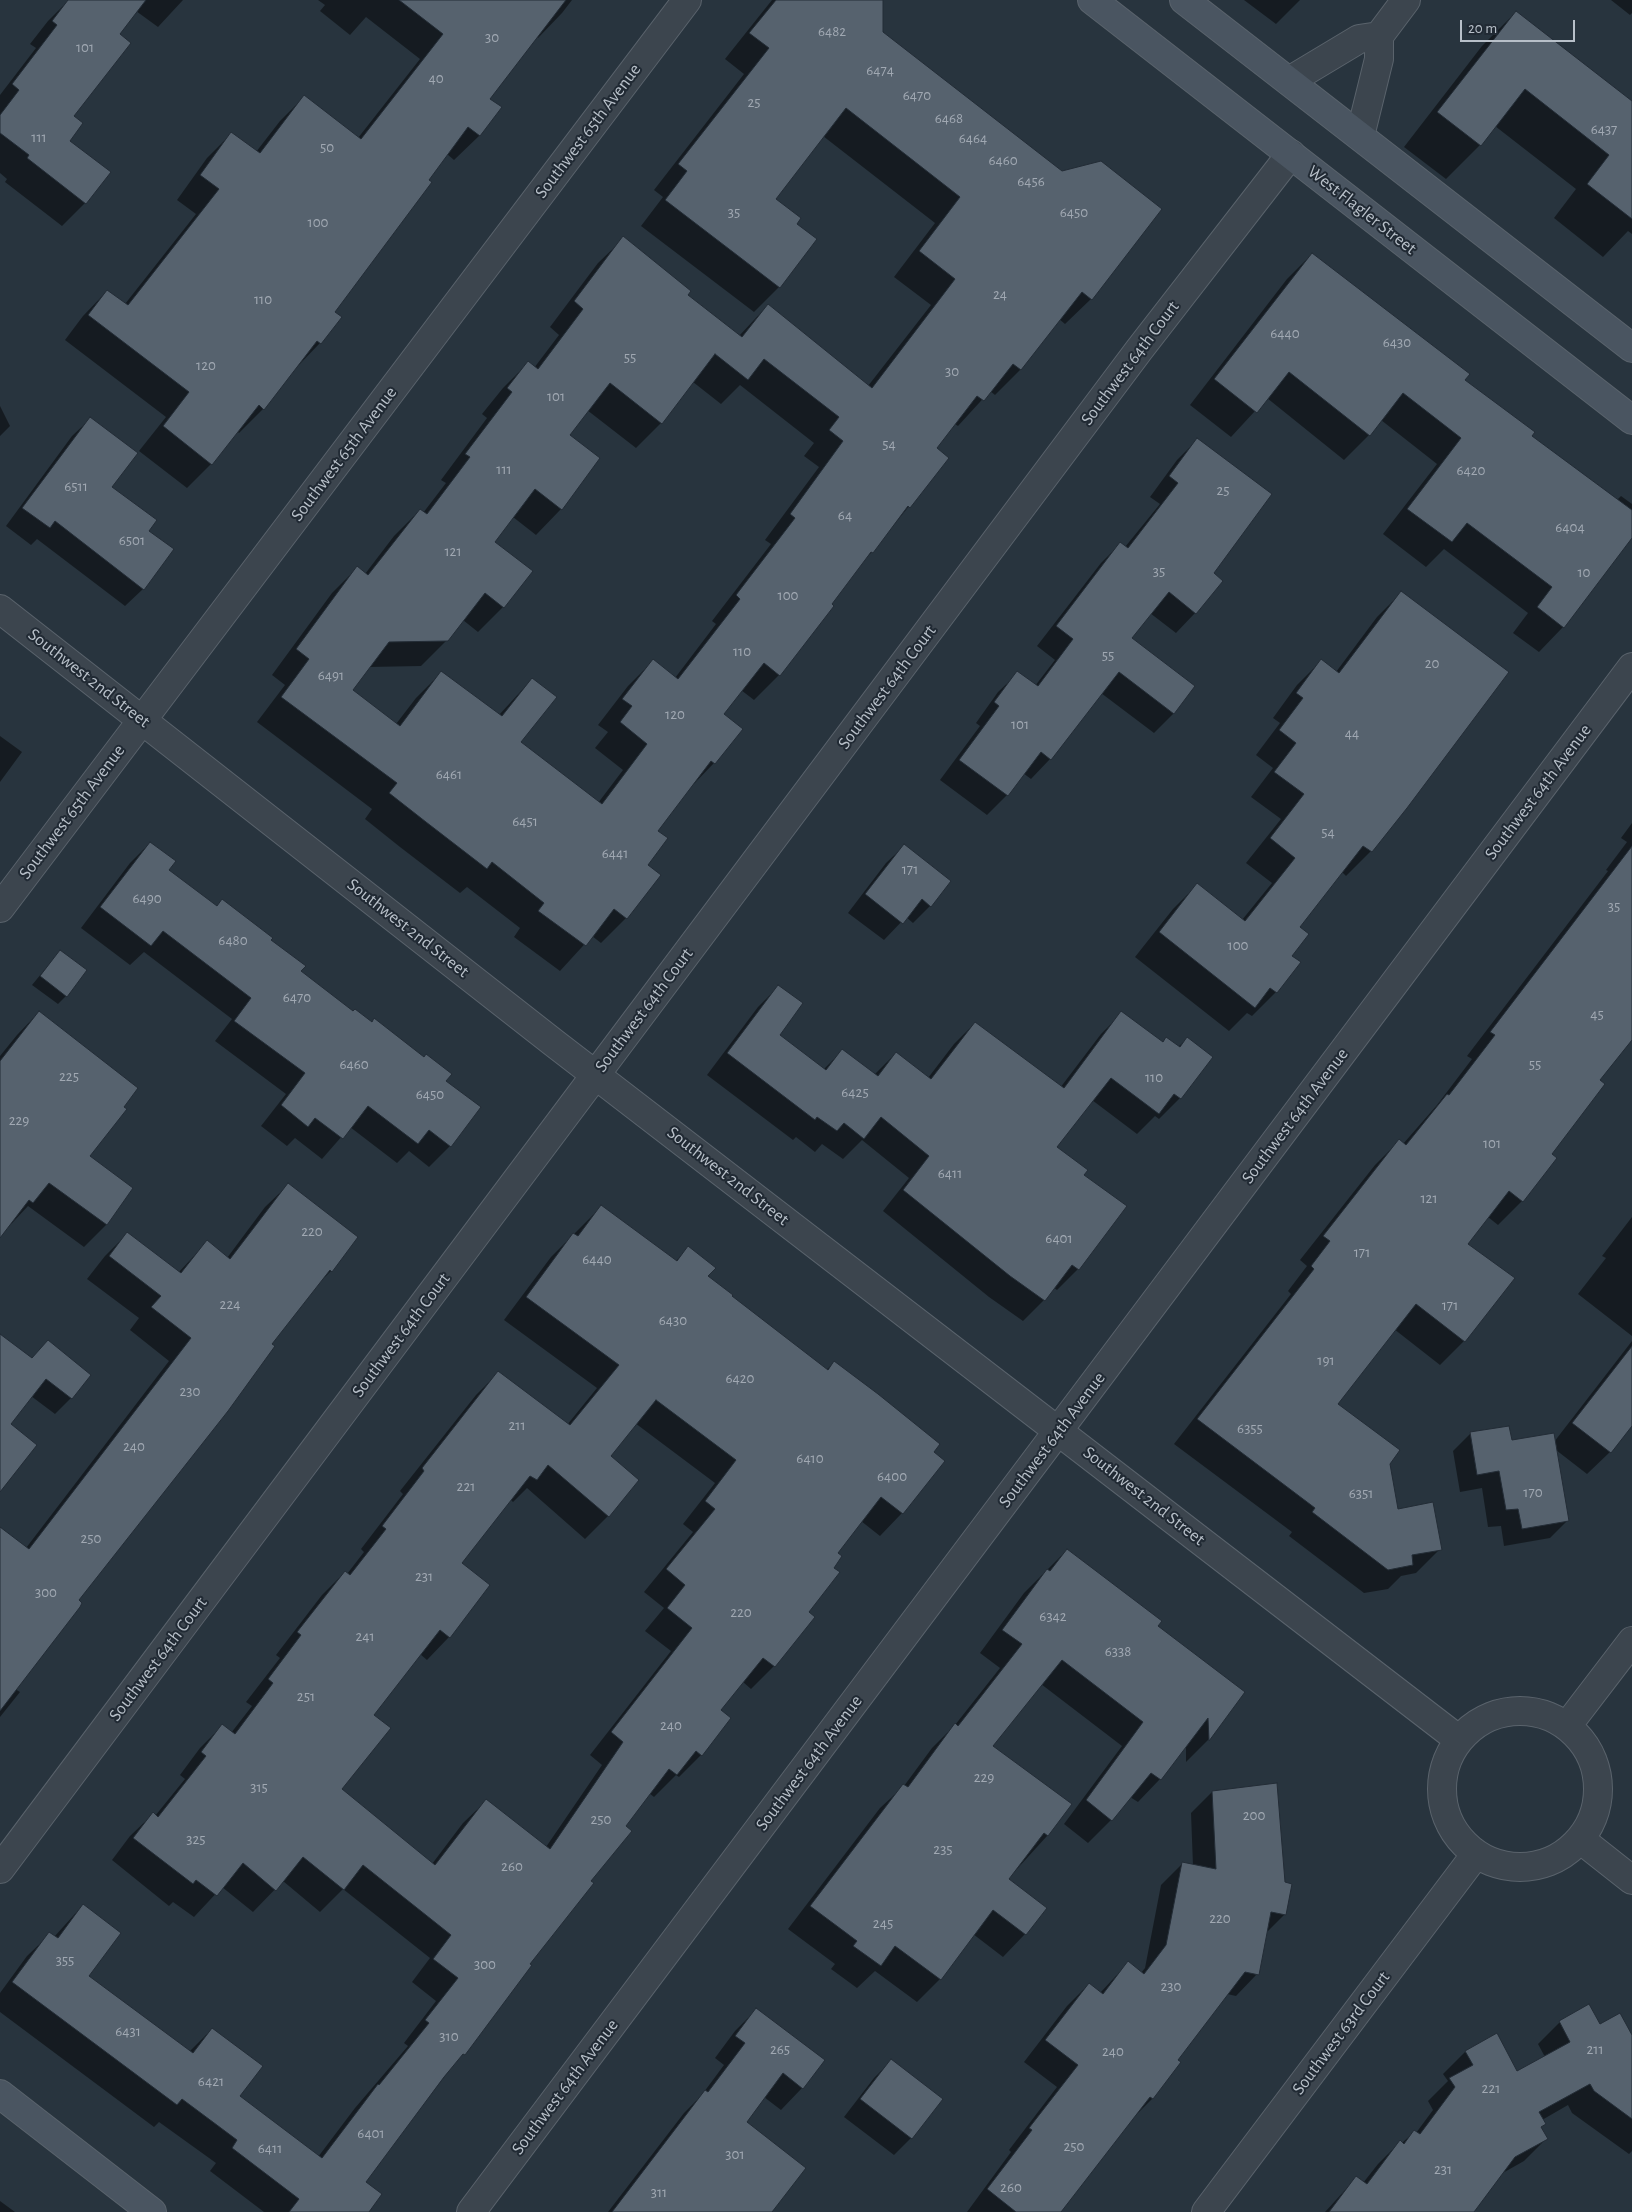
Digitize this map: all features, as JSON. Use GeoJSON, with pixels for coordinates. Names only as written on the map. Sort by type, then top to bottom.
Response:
{"type":"FeatureCollection","features":[{"type":"Feature","properties":{"kind":"main road","name":"West Flagler Street"},"geometry":{"type":"LineString","coordinates":[[1092,0],[1632,420]]}},
{"type":"Feature","properties":{"kind":"main road"},"geometry":{"type":"LineString","coordinates":[[1184,0],[1632,348]]}},
{"type":"Feature","properties":{"kind":"main road"},"geometry":{"type":"LineString","coordinates":[[0,2094],[152,2212]]}},
{"type":"Feature","properties":{"kind":"street","name":"Southwest 65th Avenue"},"geometry":{"type":"LineString","coordinates":[[0,908],[687,0]]}},
{"type":"Feature","properties":{"kind":"street"},"geometry":{"type":"LineString","coordinates":[[1360,136],[1379,59],[1379,36],[1406,0]]}},
{"type":"Feature","properties":{"kind":"street"},"geometry":{"type":"LineString","coordinates":[[1289,81],[1359,39],[1379,36]]}},
{"type":"Feature","properties":{"kind":"street","name":"Southwest 64th Court"},"geometry":{"type":"LineString","coordinates":[[0,1869],[1139,350],[1291,154]]}},
{"type":"Feature","properties":{"kind":"street","name":"Southwest 2nd Street"},"geometry":{"type":"LineString","coordinates":[[0,609],[596,1074],[1458,1739]]}},
{"type":"Feature","properties":{"kind":"street","name":"Southwest 64th Avenue"},"geometry":{"type":"LineString","coordinates":[[471,2212],[1632,667]]}},
{"type":"Feature","properties":{"kind":"street"},"geometry":{"type":"LineString","coordinates":[[1567,1726],[1632,1641]]}},
{"type":"Feature","properties":{"kind":"street"},"geometry":{"type":"LineString","coordinates":[[1522,1711],[1546,1715],[1567,1726],[1584,1745],[1595,1768],[1598,1793],[1593,1818],[1580,1840],[1563,1855],[1542,1864],[1519,1868],[1497,1864],[1476,1854],[1460,1840],[1448,1821],[1442,1801],[1442,1779],[1448,1758],[1458,1739],[1476,1724],[1498,1714],[1522,1711]]}},
{"type":"Feature","properties":{"kind":"street"},"geometry":{"type":"LineString","coordinates":[[1580,1840],[1632,1880]]}},
{"type":"Feature","properties":{"kind":"street","name":"Southwest 63rd Court"},"geometry":{"type":"LineString","coordinates":[[1206,2212],[1476,1854]]}},
{"type":"Feature","properties":{"kind":"building"},"geometry":{"type":"Polygon","coordinates":[[[68,0],[146,0],[120,34],[131,43],[74,116],[83,123],[70,141],[111,172],[86,204],[27,158],[29,155],[0,133],[0,115],[19,90],[12,84],[57,25],[52,21],[68,0]]]}},
{"type":"Feature","properties":{"kind":"building"},"geometry":{"type":"Polygon","coordinates":[[[399,0],[566,0],[490,99],[502,107],[480,136],[468,127],[429,180],[432,182],[335,312],[342,317],[321,344],[317,341],[264,410],[259,405],[212,465],[163,426],[189,392],[88,315],[107,290],[128,305],[219,189],[200,175],[231,132],[260,153],[304,95],[361,139],[443,34],[399,0]]]}},
{"type":"Feature","properties":{"kind":"building"},"geometry":{"type":"Polygon","coordinates":[[[776,0],[883,0],[883,32],[1062,171],[1101,161],[1162,209],[1092,300],[1082,292],[1021,370],[1013,364],[984,401],[977,396],[937,448],[949,458],[910,508],[908,506],[873,553],[871,552],[832,604],[834,606],[780,676],[764,663],[724,714],[743,729],[715,764],[711,761],[658,831],[668,838],[648,865],[661,875],[627,919],[614,909],[586,946],[538,911],[544,903],[492,862],[487,869],[426,822],[389,793],[397,783],[281,697],[309,659],[296,649],[357,566],[368,575],[420,509],[427,514],[470,457],[465,454],[512,392],[507,388],[528,361],[538,369],[583,309],[574,301],[623,236],[691,291],[688,295],[742,337],[768,304],[872,388],[955,279],[919,251],[960,197],[846,108],[776,199],[801,218],[797,224],[817,239],[780,288],[665,200],[687,171],[678,164],[769,48],[749,33],[776,0]],[[715,354],[662,424],[610,383],[570,435],[600,458],[562,510],[535,489],[495,542],[533,571],[504,608],[485,593],[448,641],[389,642],[353,690],[400,726],[441,671],[502,716],[532,678],[557,697],[521,742],[602,804],[647,744],[620,722],[632,706],[622,699],[653,659],[678,679],[740,599],[736,595],[795,518],[790,514],[843,441],[829,430],[839,417],[764,359],[748,380],[715,354]]]}},
{"type":"Feature","properties":{"kind":"building"},"geometry":{"type":"Polygon","coordinates":[[[1516,11],[1632,101],[1632,219],[1587,184],[1609,155],[1525,89],[1481,146],[1437,112],[1516,11]]]}},
{"type":"Feature","properties":{"kind":"building"},"geometry":{"type":"Polygon","coordinates":[[[1312,253],[1470,374],[1465,380],[1535,432],[1532,436],[1632,510],[1632,538],[1564,628],[1537,607],[1552,587],[1467,523],[1452,542],[1407,509],[1461,438],[1403,393],[1370,436],[1289,372],[1257,413],[1214,379],[1312,253]]]}},
{"type":"Feature","properties":{"kind":"building"},"geometry":{"type":"Polygon","coordinates":[[[90,417],[138,453],[112,487],[157,520],[149,531],[174,549],[144,590],[55,521],[50,528],[22,508],[90,417]]]}},
{"type":"Feature","properties":{"kind":"building"},"geometry":{"type":"Polygon","coordinates":[[[1197,438],[1272,494],[1214,573],[1223,581],[1196,614],[1169,592],[1132,638],[1195,686],[1174,714],[1119,672],[1051,760],[1041,752],[1008,796],[959,760],[999,706],[994,702],[1017,671],[1038,686],[1073,639],[1056,626],[1120,542],[1128,548],[1178,483],[1169,476],[1197,438]]]}},
{"type":"Feature","properties":{"kind":"building"},"geometry":{"type":"Polygon","coordinates":[[[1401,591],[1509,672],[1372,852],[1363,846],[1300,927],[1309,934],[1292,956],[1301,962],[1277,993],[1270,988],[1255,1008],[1159,932],[1197,883],[1245,921],[1295,858],[1270,838],[1304,794],[1274,772],[1296,743],[1279,730],[1303,698],[1296,693],[1321,659],[1339,673],[1401,591]]]}},
{"type":"Feature","properties":{"kind":"building"},"geometry":{"type":"Polygon","coordinates":[[[150,842],[176,861],[169,870],[217,906],[222,899],[306,966],[301,971],[353,1011],[355,1009],[372,1022],[374,1018],[424,1057],[426,1054],[452,1074],[446,1081],[481,1107],[451,1147],[429,1130],[418,1144],[368,1106],[343,1139],[315,1118],[308,1127],[281,1105],[305,1073],[234,1021],[251,998],[163,931],[151,946],[100,907],[150,842]]]}},
{"type":"Feature","properties":{"kind":"building"},"geometry":{"type":"Polygon","coordinates":[[[904,844],[951,881],[931,907],[922,899],[903,924],[865,894],[904,844]]]}},
{"type":"Feature","properties":{"kind":"building"},"geometry":{"type":"Polygon","coordinates":[[[1632,846],[1632,1040],[1600,1080],[1605,1084],[1552,1154],[1557,1158],[1523,1202],[1509,1191],[1468,1244],[1515,1278],[1465,1342],[1416,1304],[1338,1404],[1400,1450],[1390,1464],[1398,1509],[1433,1502],[1442,1550],[1412,1555],[1413,1565],[1388,1570],[1312,1512],[1315,1508],[1197,1419],[1314,1269],[1311,1266],[1330,1241],[1323,1236],[1399,1139],[1406,1145],[1447,1094],[1449,1095],[1495,1035],[1490,1032],[1632,846]]]}},
{"type":"Feature","properties":{"kind":"building"},"geometry":{"type":"Polygon","coordinates":[[[60,950],[87,970],[67,997],[40,976],[60,950]]]}},
{"type":"Feature","properties":{"kind":"building"},"geometry":{"type":"Polygon","coordinates":[[[778,985],[803,1003],[780,1035],[826,1070],[842,1049],[878,1076],[896,1052],[931,1079],[975,1022],[1064,1088],[1121,1011],[1163,1042],[1166,1037],[1180,1047],[1187,1037],[1213,1057],[1181,1099],[1174,1094],[1159,1114],[1111,1078],[1057,1147],[1088,1170],[1084,1175],[1127,1206],[1079,1270],[1072,1265],[1045,1301],[1010,1276],[903,1190],[929,1156],[881,1117],[864,1139],[844,1123],[837,1131],[817,1117],[815,1120],[727,1053],[778,985]]]}},
{"type":"Feature","properties":{"kind":"building"},"geometry":{"type":"Polygon","coordinates":[[[39,1011],[138,1088],[124,1107],[127,1109],[90,1156],[133,1188],[107,1225],[49,1183],[33,1203],[29,1200],[0,1238],[0,1061],[39,1011]]]}},
{"type":"Feature","properties":{"kind":"building"},"geometry":{"type":"Polygon","coordinates":[[[288,1183],[358,1237],[332,1272],[330,1270],[272,1344],[275,1346],[228,1411],[79,1600],[82,1603],[80,1607],[0,1711],[0,1527],[29,1549],[191,1338],[151,1307],[161,1296],[109,1256],[127,1232],[181,1273],[207,1240],[230,1259],[288,1183]]]}},
{"type":"Feature","properties":{"kind":"building"},"geometry":{"type":"Polygon","coordinates":[[[601,1205],[677,1261],[688,1246],[716,1268],[708,1276],[828,1370],[834,1361],[878,1394],[940,1444],[934,1452],[945,1461],[903,1514],[881,1497],[838,1553],[842,1556],[834,1568],[840,1572],[809,1612],[815,1617],[775,1667],[763,1658],[721,1710],[731,1718],[702,1756],[696,1751],[677,1775],[669,1769],[626,1826],[632,1831],[591,1881],[594,1883],[530,1964],[532,1965],[465,2055],[463,2054],[444,2077],[366,2182],[382,2194],[369,2212],[289,2212],[299,2199],[232,2148],[237,2140],[182,2099],[177,2105],[12,1982],[49,1932],[58,1938],[83,1904],[121,1933],[89,1976],[193,2053],[212,2028],[263,2066],[240,2096],[322,2158],[378,2084],[429,2023],[425,2020],[458,1978],[433,1959],[451,1935],[363,1865],[344,1890],[303,1857],[276,1891],[243,1863],[217,1896],[196,1880],[193,1884],[133,1838],[153,1812],[158,1817],[206,1756],[201,1752],[222,1724],[235,1734],[273,1683],[268,1679],[301,1635],[297,1632],[345,1571],[350,1575],[386,1529],[382,1526],[424,1471],[422,1468],[498,1371],[570,1425],[619,1365],[526,1297],[573,1233],[578,1236],[601,1205]],[[656,1400],[611,1456],[639,1480],[609,1517],[548,1465],[537,1480],[530,1476],[462,1563],[490,1585],[450,1638],[440,1630],[374,1715],[391,1728],[342,1789],[435,1865],[486,1799],[550,1849],[623,1742],[611,1732],[692,1628],[667,1608],[685,1585],[666,1569],[715,1509],[705,1501],[736,1460],[656,1400]]]}},
{"type":"Feature","properties":{"kind":"building"},"geometry":{"type":"Polygon","coordinates":[[[0,1334],[32,1358],[48,1340],[91,1375],[72,1399],[46,1379],[11,1424],[37,1445],[0,1492],[0,1334]]]}},
{"type":"Feature","properties":{"kind":"building"},"geometry":{"type":"Polygon","coordinates":[[[1632,1346],[1632,1426],[1611,1453],[1572,1423],[1632,1346]]]}},
{"type":"Feature","properties":{"kind":"building"},"geometry":{"type":"Polygon","coordinates":[[[1509,1426],[1512,1440],[1554,1433],[1569,1521],[1522,1529],[1518,1509],[1506,1510],[1499,1471],[1477,1475],[1470,1432],[1509,1426]]]}},
{"type":"Feature","properties":{"kind":"building"},"geometry":{"type":"Polygon","coordinates":[[[1067,1549],[1162,1621],[1158,1626],[1245,1692],[1209,1741],[1208,1718],[1161,1780],[1151,1773],[1112,1821],[1086,1800],[1143,1722],[1062,1660],[993,1746],[1072,1804],[1048,1836],[1044,1833],[1009,1879],[1047,1908],[1026,1935],[993,1910],[941,1980],[895,1946],[881,1966],[853,1946],[857,1941],[810,1906],[903,1784],[908,1787],[955,1723],[958,1726],[1022,1644],[1002,1630],[1047,1569],[1050,1571],[1067,1549]]]}},
{"type":"Feature","properties":{"kind":"building"},"geometry":{"type":"Polygon","coordinates":[[[1277,1783],[1285,1882],[1292,1884],[1286,1915],[1271,1912],[1259,1975],[1245,1972],[1178,2060],[1181,2062],[1153,2099],[1150,2097],[1061,2212],[1016,2212],[987,2189],[1032,2130],[1029,2128],[1078,2065],[1045,2040],[1089,1983],[1103,1994],[1128,1961],[1144,1974],[1166,1945],[1182,1862],[1216,1869],[1212,1791],[1277,1783]]]}},
{"type":"Feature","properties":{"kind":"building"},"geometry":{"type":"Polygon","coordinates":[[[1589,2004],[1600,2024],[1620,2013],[1632,2035],[1632,2119],[1594,2091],[1590,2084],[1539,2112],[1546,2124],[1541,2127],[1548,2139],[1515,2157],[1474,2212],[1329,2212],[1356,2176],[1367,2184],[1400,2140],[1404,2144],[1414,2130],[1420,2134],[1455,2087],[1449,2078],[1473,2065],[1465,2051],[1497,2033],[1517,2071],[1570,2042],[1559,2021],[1589,2004]]]}},
{"type":"Feature","properties":{"kind":"building"},"geometry":{"type":"Polygon","coordinates":[[[756,2008],[825,2060],[803,2089],[783,2073],[747,2122],[806,2168],[772,2212],[612,2212],[705,2090],[708,2092],[745,2043],[735,2036],[756,2008]]]}},
{"type":"Feature","properties":{"kind":"building"},"geometry":{"type":"Polygon","coordinates":[[[891,2059],[943,2099],[912,2139],[860,2099],[891,2059]]]}}]}
